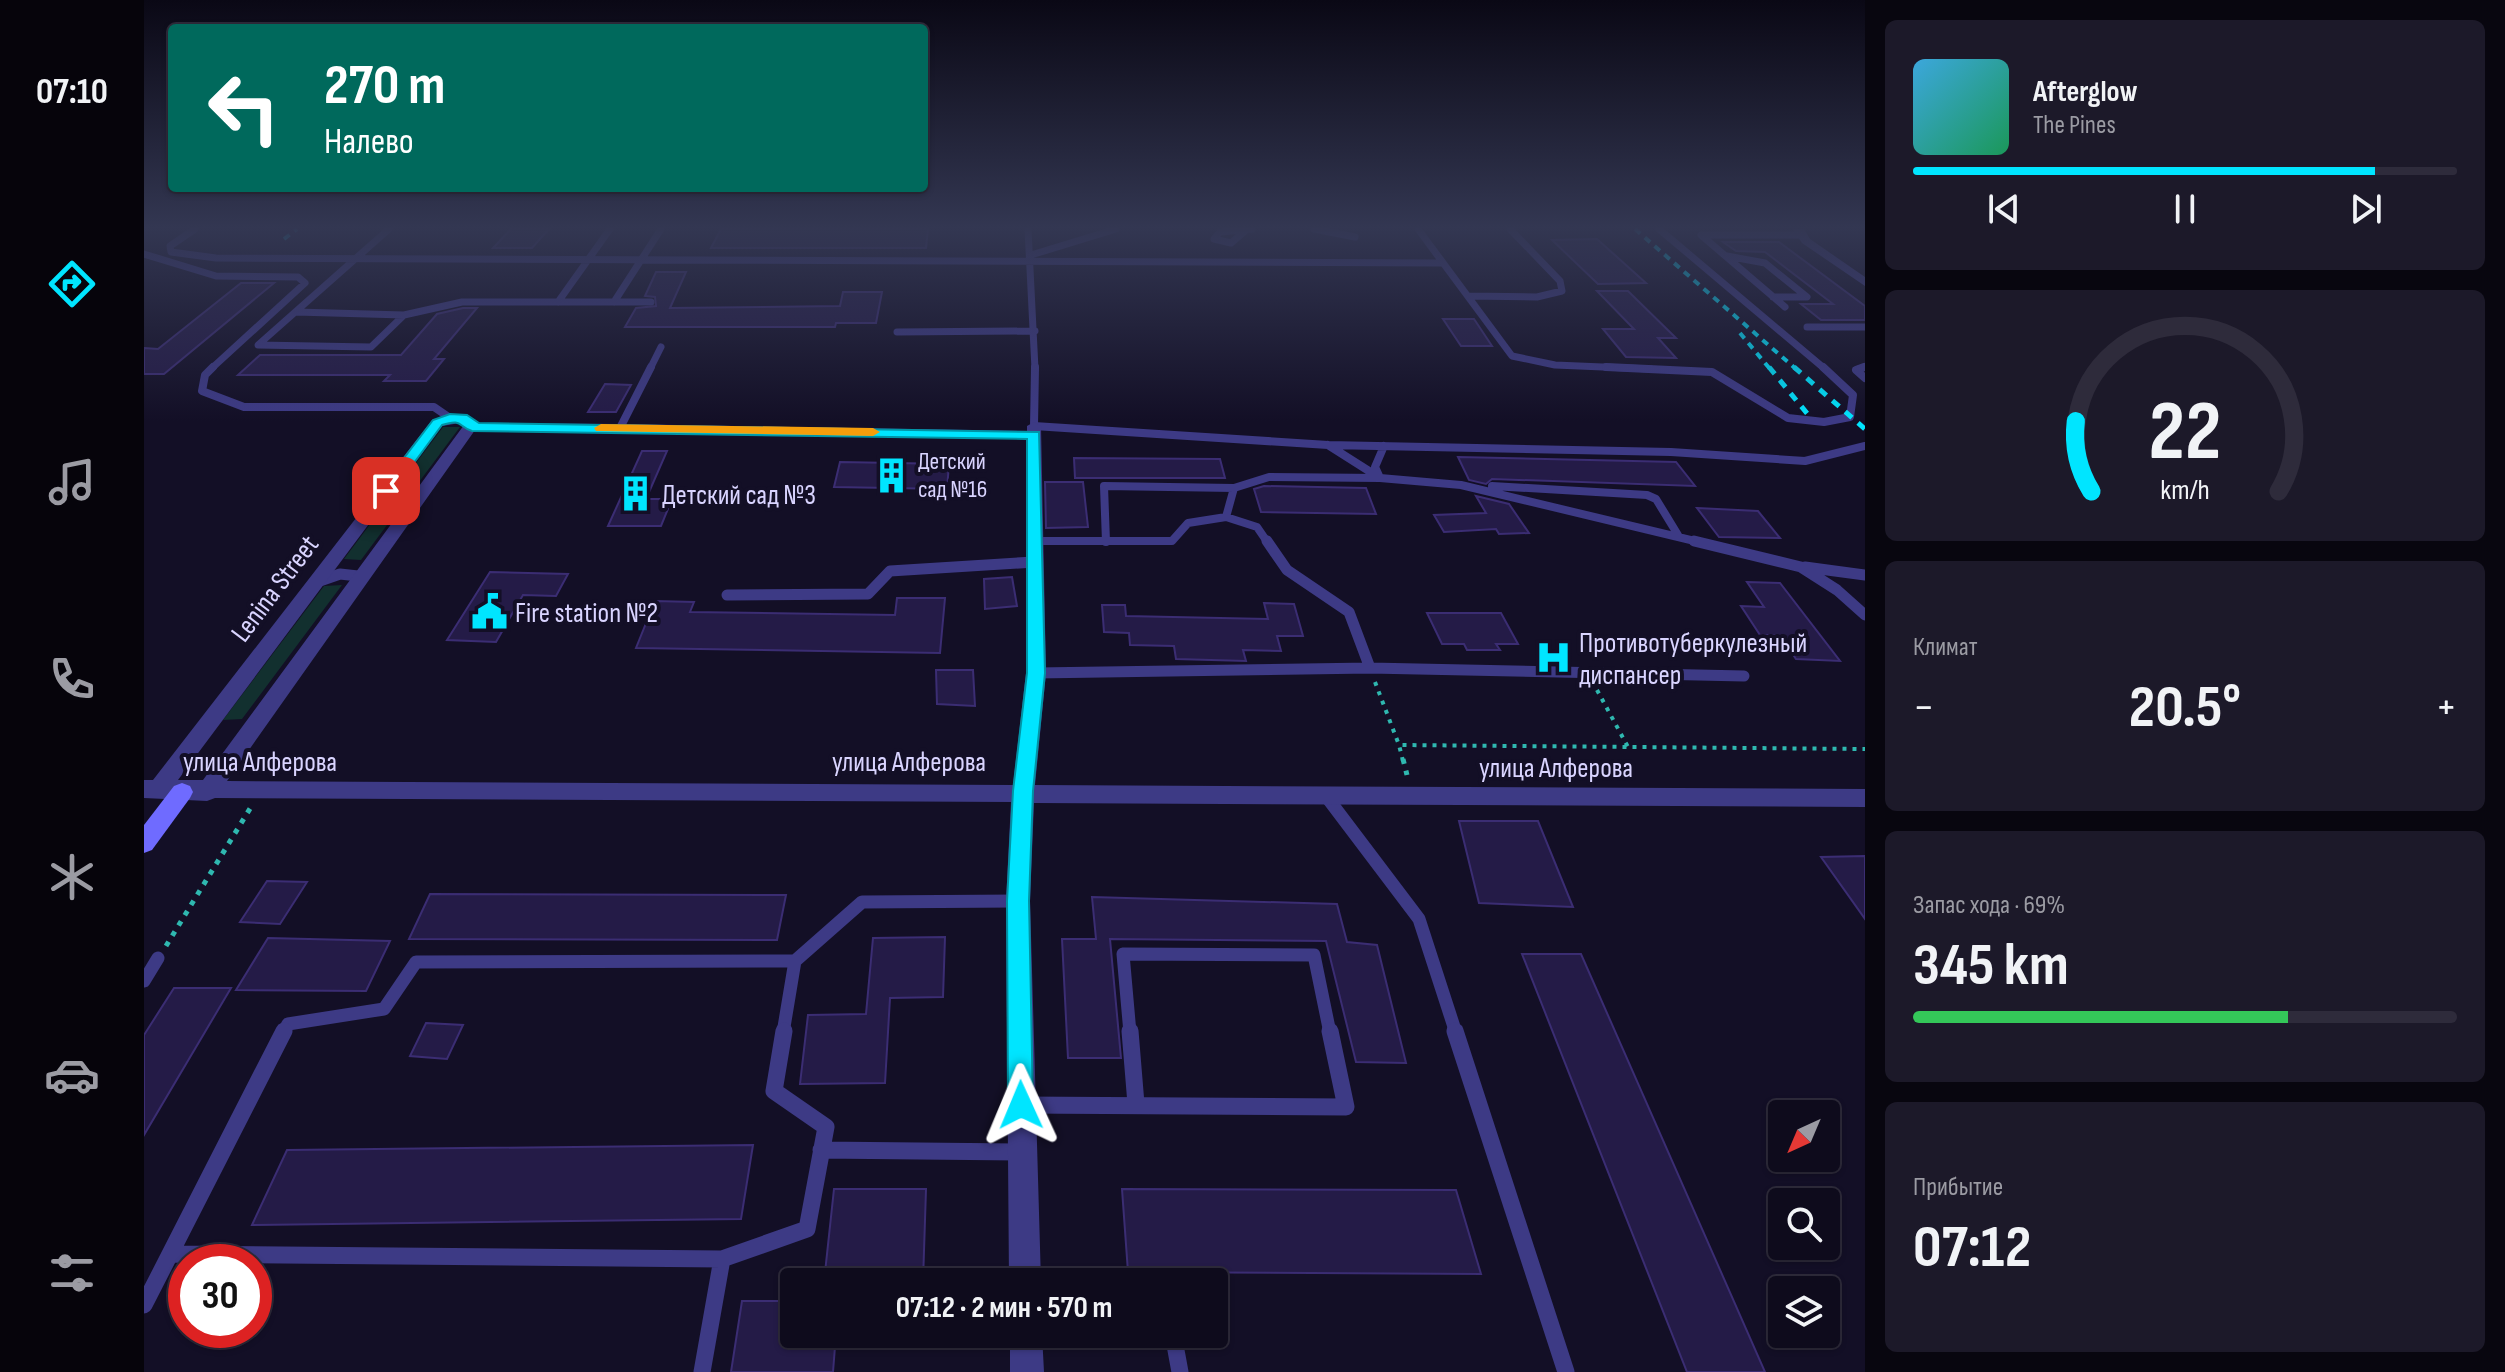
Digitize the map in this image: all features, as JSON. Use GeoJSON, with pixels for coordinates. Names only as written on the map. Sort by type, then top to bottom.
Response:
{"type":"FeatureCollection","features":[{"type":"Feature","properties":{"kind":"street"},"geometry":{"type":"LineString","coordinates":[[207,792],[473,423],[462,418],[444,420]]}},
{"type":"Feature","properties":{"kind":"street","name":"Lenina Street"},"geometry":{"type":"LineString","coordinates":[[151,790],[444,420]]}},
{"type":"Feature","properties":{"kind":"street"},"geometry":{"type":"LineString","coordinates":[[1025,1268],[1018,901],[1023,791],[1036,673],[1034,430]]}},
{"type":"Feature","properties":{"kind":"street","name":"улица Алферова"},"geometry":{"type":"LineString","coordinates":[[151,790],[1023,791],[1413,797],[1865,798]]}},
{"type":"Feature","properties":{"kind":"street"},"geometry":{"type":"LineString","coordinates":[[144,843],[182,792]]}},
{"type":"Feature","properties":{"kind":"street"},"geometry":{"type":"LineString","coordinates":[[1026,1348],[1027,1372]]}},
{"type":"Feature","properties":{"kind":"lane"},"geometry":{"type":"LineString","coordinates":[[294,293],[205,375],[202,391],[244,407],[434,407],[444,420]]}},
{"type":"Feature","properties":{"kind":"lane"},"geometry":{"type":"LineString","coordinates":[[317,293],[258,345],[371,347],[404,315]]}},
{"type":"Feature","properties":{"kind":"lane"},"geometry":{"type":"LineString","coordinates":[[558,302],[564,293]]}},
{"type":"Feature","properties":{"kind":"lane"},"geometry":{"type":"LineString","coordinates":[[614,302],[620,293]]}},
{"type":"Feature","properties":{"kind":"lane"},"geometry":{"type":"LineString","coordinates":[[1033,293],[1034,430]]}},
{"type":"Feature","properties":{"kind":"lane"},"geometry":{"type":"LineString","coordinates":[[1466,293],[1512,356],[1533,363],[1712,372],[1726,377],[1779,415],[1797,423],[1822,424],[1850,417],[1853,395],[1844,385],[1735,293]]}},
{"type":"Feature","properties":{"kind":"lane"},"geometry":{"type":"LineString","coordinates":[[1468,296],[1537,297],[1554,293]]}},
{"type":"Feature","properties":{"kind":"lane"},"geometry":{"type":"LineString","coordinates":[[1768,293],[1785,307]]}},
{"type":"Feature","properties":{"kind":"lane"},"geometry":{"type":"LineString","coordinates":[[1772,297],[1807,297],[1802,293]]}},
{"type":"Feature","properties":{"kind":"lane"},"geometry":{"type":"LineString","coordinates":[[296,312],[404,315],[462,302],[651,302]]}},
{"type":"Feature","properties":{"kind":"lane"},"geometry":{"type":"LineString","coordinates":[[1807,327],[1865,327]]}},
{"type":"Feature","properties":{"kind":"lane"},"geometry":{"type":"LineString","coordinates":[[897,332],[1035,331]]}},
{"type":"Feature","properties":{"kind":"lane"},"geometry":{"type":"LineString","coordinates":[[620,428],[661,347]]}},
{"type":"Feature","properties":{"kind":"lane"},"geometry":{"type":"LineString","coordinates":[[1865,367],[1856,370],[1865,378]]}},
{"type":"Feature","properties":{"kind":"lane"},"geometry":{"type":"LineString","coordinates":[[472,427],[1034,430],[1328,445],[1671,452],[1805,461],[1865,446]]}},
{"type":"Feature","properties":{"kind":"lane"},"geometry":{"type":"LineString","coordinates":[[1328,445],[1380,478]]}},
{"type":"Feature","properties":{"kind":"lane"},"geometry":{"type":"LineString","coordinates":[[1380,478],[1375,467],[1384,446]]}},
{"type":"Feature","properties":{"kind":"lane"},"geometry":{"type":"LineString","coordinates":[[1106,542],[1104,486],[1234,488],[1269,477],[1380,478],[1647,495],[1656,499],[1678,535]]}},
{"type":"Feature","properties":{"kind":"lane"},"geometry":{"type":"LineString","coordinates":[[1461,485],[1801,567],[1865,575]]}},
{"type":"Feature","properties":{"kind":"lane"},"geometry":{"type":"LineString","coordinates":[[1226,517],[1234,488]]}},
{"type":"Feature","properties":{"kind":"lane"},"geometry":{"type":"LineString","coordinates":[[727,595],[868,594],[890,571],[1106,542],[1172,541],[1188,523],[1226,517],[1257,527],[1287,570],[1349,612],[1370,668]]}},
{"type":"Feature","properties":{"kind":"lane"},"geometry":{"type":"LineString","coordinates":[[1801,567],[1837,590],[1865,615]]}},
{"type":"Feature","properties":{"kind":"lane"},"geometry":{"type":"LineString","coordinates":[[317,582],[340,574],[358,576],[360,582]]}},
{"type":"Feature","properties":{"kind":"lane"},"geometry":{"type":"LineString","coordinates":[[1036,673],[1370,668],[1744,676]]}},
{"type":"Feature","properties":{"kind":"lane"},"geometry":{"type":"LineString","coordinates":[[1326,796],[1419,919],[1566,1372]]}},
{"type":"Feature","properties":{"kind":"lane"},"geometry":{"type":"LineString","coordinates":[[272,1255],[722,1259],[807,1229],[826,1127],[774,1091],[795,961],[862,902],[1018,901]]}},
{"type":"Feature","properties":{"kind":"lane"},"geometry":{"type":"LineString","coordinates":[[1021,1105],[1346,1107],[1314,955],[1123,954],[1136,1104]]}},
{"type":"Feature","properties":{"kind":"lane"},"geometry":{"type":"LineString","coordinates":[[144,981],[158,958]]}},
{"type":"Feature","properties":{"kind":"lane"},"geometry":{"type":"LineString","coordinates":[[176,1244],[288,1024],[384,1009],[416,962],[795,961]]}},
{"type":"Feature","properties":{"kind":"lane"},"geometry":{"type":"LineString","coordinates":[[821,1150],[1023,1152]]}},
{"type":"Feature","properties":{"kind":"lane"},"geometry":{"type":"LineString","coordinates":[[702,1372],[722,1259]]}},
{"type":"Feature","properties":{"kind":"lane"},"geometry":{"type":"LineString","coordinates":[[144,1305],[168,1260]]}},
{"type":"Feature","properties":{"kind":"lane"},"geometry":{"type":"LineString","coordinates":[[1176,1348],[1180,1372]]}},
{"type":"Feature","properties":{"kind":"path"},"geometry":{"type":"LineString","coordinates":[[1370,668],[1399,745],[1413,797]]}},
{"type":"Feature","properties":{"kind":"path"},"geometry":{"type":"LineString","coordinates":[[1587,673],[1628,747]]}},
{"type":"Feature","properties":{"kind":"path"},"geometry":{"type":"LineString","coordinates":[[1399,745],[1865,749]]}},
{"type":"Feature","properties":{"kind":"path"},"geometry":{"type":"LineString","coordinates":[[158,958],[261,791]]}},
{"type":"Feature","properties":{"kind":"green space"},"geometry":{"type":"Polygon","coordinates":[[[443,427],[460,427],[361,560],[344,559],[443,427]]]}},
{"type":"Feature","properties":{"kind":"green space"},"geometry":{"type":"Polygon","coordinates":[[[342,585],[242,719],[223,720],[324,586],[342,585]]]}},
{"type":"Feature","properties":{"kind":"building"},"geometry":{"type":"Polygon","coordinates":[[[228,293],[262,293],[164,374],[144,374],[144,348],[158,349],[228,293]]]}},
{"type":"Feature","properties":{"kind":"building"},"geometry":{"type":"Polygon","coordinates":[[[646,293],[677,293],[670,308],[840,306],[843,293],[882,293],[876,323],[836,323],[835,327],[625,327],[636,308],[656,306],[655,297],[645,296],[646,293]]]}},
{"type":"Feature","properties":{"kind":"building"},"geometry":{"type":"Polygon","coordinates":[[[1599,293],[1630,293],[1676,338],[1658,338],[1676,358],[1626,357],[1603,329],[1634,329],[1599,293]]]}},
{"type":"Feature","properties":{"kind":"building"},"geometry":{"type":"Polygon","coordinates":[[[1819,293],[1848,293],[1865,306],[1865,320],[1821,320],[1801,304],[1833,304],[1819,293]]]}},
{"type":"Feature","properties":{"kind":"building"},"geometry":{"type":"Polygon","coordinates":[[[477,308],[434,359],[444,359],[426,381],[384,381],[390,375],[238,375],[260,355],[401,355],[437,314],[477,308]]]}},
{"type":"Feature","properties":{"kind":"building"},"geometry":{"type":"Polygon","coordinates":[[[1443,319],[1474,319],[1492,346],[1461,346],[1443,319]]]}},
{"type":"Feature","properties":{"kind":"building"},"geometry":{"type":"Polygon","coordinates":[[[605,384],[631,385],[616,412],[588,412],[605,384]]]}},
{"type":"Feature","properties":{"kind":"building","name":"Детский сад №3"},"geometry":{"type":"Polygon","coordinates":[[[642,451],[667,451],[646,499],[672,499],[661,526],[608,526],[642,451]]]}},
{"type":"Feature","properties":{"kind":"building"},"geometry":{"type":"Polygon","coordinates":[[[1458,457],[1676,462],[1695,486],[1492,479],[1486,484],[1469,480],[1458,457]]]}},
{"type":"Feature","properties":{"kind":"building"},"geometry":{"type":"Polygon","coordinates":[[[1074,458],[1220,459],[1225,478],[1075,478],[1074,458]]]}},
{"type":"Feature","properties":{"kind":"building","name":"Детский сад №16"},"geometry":{"type":"Polygon","coordinates":[[[840,462],[949,464],[947,489],[834,487],[840,462]]]}},
{"type":"Feature","properties":{"kind":"building"},"geometry":{"type":"Polygon","coordinates":[[[1045,482],[1083,482],[1088,527],[1046,528],[1045,482]]]}},
{"type":"Feature","properties":{"kind":"building"},"geometry":{"type":"Polygon","coordinates":[[[1264,486],[1366,488],[1376,514],[1261,512],[1254,489],[1264,486]]]}},
{"type":"Feature","properties":{"kind":"building"},"geometry":{"type":"Polygon","coordinates":[[[1476,496],[1509,504],[1529,533],[1499,534],[1496,529],[1444,532],[1434,515],[1486,513],[1476,496]]]}},
{"type":"Feature","properties":{"kind":"building"},"geometry":{"type":"Polygon","coordinates":[[[1697,508],[1758,511],[1780,538],[1719,537],[1697,508]]]}},
{"type":"Feature","properties":{"kind":"building","name":"Fire station №2"},"geometry":{"type":"Polygon","coordinates":[[[490,572],[568,574],[556,596],[523,595],[496,642],[447,640],[490,572]]]}},
{"type":"Feature","properties":{"kind":"building"},"geometry":{"type":"Polygon","coordinates":[[[1012,577],[1017,606],[985,609],[984,579],[1012,577]]]}},
{"type":"Feature","properties":{"kind":"building"},"geometry":{"type":"Polygon","coordinates":[[[1747,582],[1780,583],[1840,661],[1796,659],[1780,635],[1760,635],[1741,606],[1764,607],[1747,582]]]}},
{"type":"Feature","properties":{"kind":"building"},"geometry":{"type":"Polygon","coordinates":[[[897,598],[945,598],[940,653],[636,648],[655,601],[694,602],[690,612],[895,615],[897,598]]]}},
{"type":"Feature","properties":{"kind":"building"},"geometry":{"type":"Polygon","coordinates":[[[1264,603],[1294,604],[1303,636],[1277,636],[1281,651],[1243,650],[1246,661],[1176,659],[1174,646],[1130,645],[1129,633],[1104,632],[1102,605],[1125,605],[1126,616],[1268,619],[1264,603]]]}},
{"type":"Feature","properties":{"kind":"building"},"geometry":{"type":"Polygon","coordinates":[[[1427,613],[1501,613],[1518,644],[1496,644],[1500,650],[1467,650],[1464,644],[1442,644],[1427,613]]]}},
{"type":"Feature","properties":{"kind":"building"},"geometry":{"type":"Polygon","coordinates":[[[936,670],[973,670],[975,706],[937,704],[936,670]]]}},
{"type":"Feature","properties":{"kind":"building"},"geometry":{"type":"Polygon","coordinates":[[[1459,821],[1538,821],[1573,907],[1479,903],[1459,821]]]}},
{"type":"Feature","properties":{"kind":"building"},"geometry":{"type":"Polygon","coordinates":[[[1865,856],[1865,919],[1821,857],[1865,856]]]}},
{"type":"Feature","properties":{"kind":"building"},"geometry":{"type":"Polygon","coordinates":[[[267,881],[307,882],[280,924],[240,922],[267,881]]]}},
{"type":"Feature","properties":{"kind":"building"},"geometry":{"type":"Polygon","coordinates":[[[430,894],[786,895],[777,940],[409,939],[430,894]]]}},
{"type":"Feature","properties":{"kind":"building"},"geometry":{"type":"Polygon","coordinates":[[[1092,897],[1337,904],[1347,942],[1377,945],[1406,1063],[1356,1062],[1326,941],[1110,939],[1121,1058],[1068,1058],[1062,939],[1096,939],[1092,897]]]}},
{"type":"Feature","properties":{"kind":"building"},"geometry":{"type":"Polygon","coordinates":[[[945,937],[943,997],[890,998],[885,1083],[800,1084],[808,1015],[866,1014],[873,938],[945,937]]]}},
{"type":"Feature","properties":{"kind":"building"},"geometry":{"type":"Polygon","coordinates":[[[268,938],[390,941],[366,991],[236,990],[268,938]]]}},
{"type":"Feature","properties":{"kind":"building"},"geometry":{"type":"Polygon","coordinates":[[[1522,954],[1581,954],[1765,1372],[1687,1372],[1522,954]]]}},
{"type":"Feature","properties":{"kind":"building"},"geometry":{"type":"Polygon","coordinates":[[[174,988],[231,988],[144,1135],[144,1035],[174,988]]]}},
{"type":"Feature","properties":{"kind":"building"},"geometry":{"type":"Polygon","coordinates":[[[426,1023],[463,1025],[447,1059],[410,1056],[426,1023]]]}},
{"type":"Feature","properties":{"kind":"building"},"geometry":{"type":"Polygon","coordinates":[[[753,1145],[741,1219],[252,1225],[287,1150],[753,1145]]]}},
{"type":"Feature","properties":{"kind":"building"},"geometry":{"type":"Polygon","coordinates":[[[834,1189],[926,1189],[923,1268],[826,1268],[834,1189]]]}},
{"type":"Feature","properties":{"kind":"building"},"geometry":{"type":"Polygon","coordinates":[[[1122,1189],[1456,1190],[1481,1274],[1228,1273],[1228,1268],[1128,1268],[1122,1189]]]}},
{"type":"Feature","properties":{"kind":"building"},"geometry":{"type":"Polygon","coordinates":[[[742,1301],[780,1301],[780,1348],[835,1348],[833,1372],[731,1372],[742,1301]]]}},
{"type":"Feature","properties":{"kind":"railway"},"geometry":{"type":"LineString","coordinates":[[1709,293],[1796,369]]}},
{"type":"Feature","properties":{"kind":"railway"},"geometry":{"type":"LineString","coordinates":[[1740,333],[1770,369]]}},
{"type":"Feature","properties":{"kind":"railway"},"geometry":{"type":"LineString","coordinates":[[1769,367],[1810,417]]}},
{"type":"Feature","properties":{"kind":"railway"},"geometry":{"type":"LineString","coordinates":[[1794,367],[1865,429]]}},
{"type":"Feature","properties":{"kind":"slow traffic"},"geometry":{"type":"LineString","coordinates":[[601,428],[873,432]]}},
{"type":"Feature","properties":{"kind":"place","name":"Детский сад №16"},"geometry":{"type":"Point","coordinates":[892,475]}},
{"type":"Feature","properties":{"kind":"place","name":"Детский сад №3"},"geometry":{"type":"Point","coordinates":[636,494]}},
{"type":"Feature","properties":{"kind":"place","name":"Fire station №2"},"geometry":{"type":"Point","coordinates":[489,612]}},
{"type":"Feature","properties":{"kind":"place","name":"Противотуберкулезный диспансер"},"geometry":{"type":"Point","coordinates":[1553,658]}},
{"type":"Feature","properties":{"kind":"route"},"geometry":{"type":"LineString","coordinates":[[386,491],[437,423],[450,418],[462,418],[473,423],[472,427],[1034,435],[1036,673],[1023,791],[1018,901],[1021,1105]]}}]}
